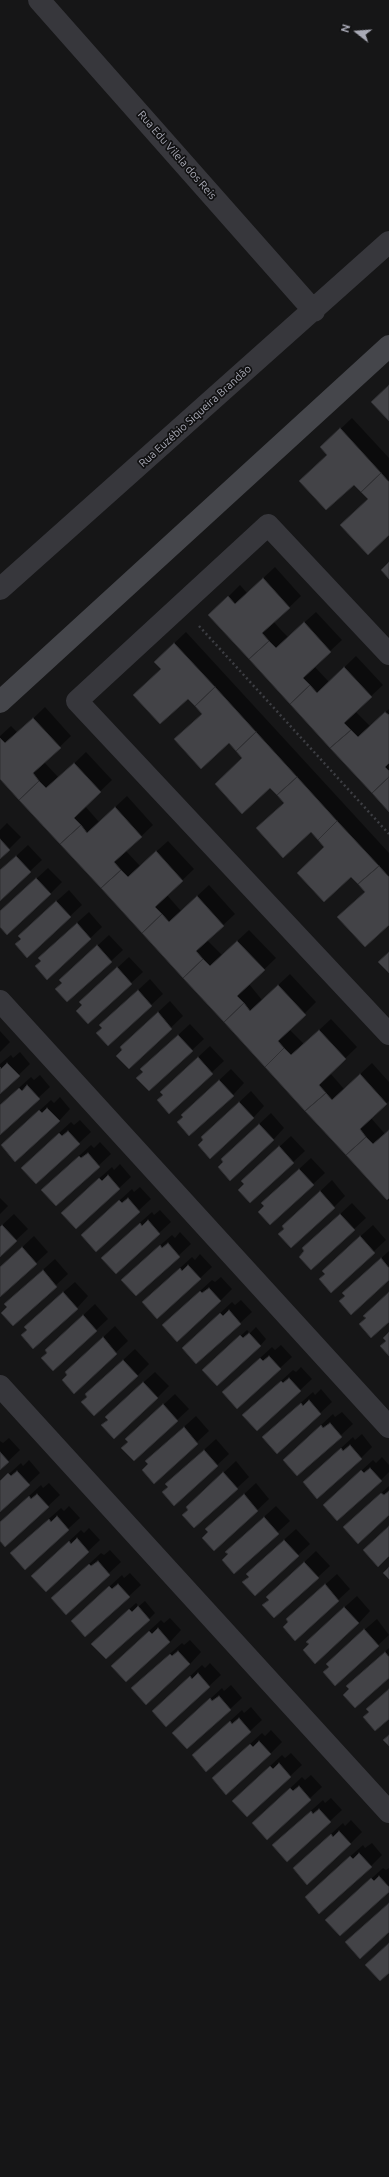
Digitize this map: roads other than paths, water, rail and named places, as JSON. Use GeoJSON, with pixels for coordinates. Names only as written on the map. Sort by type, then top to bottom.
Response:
{"type":"FeatureCollection","features":[{"type":"Feature","properties":{"kind":"street","name":"Rua Edu Vilela dos Reis"},"geometry":{"type":"LineString","coordinates":[[40,0],[314,311]]}},
{"type":"Feature","properties":{"kind":"street","name":"Rua Euzébio Siqueira Brandão"},"geometry":{"type":"LineString","coordinates":[[0,589],[314,311],[389,242]]}},
{"type":"Feature","properties":{"kind":"street"},"geometry":{"type":"LineString","coordinates":[[0,702],[389,346]]}},
{"type":"Feature","properties":{"kind":"street"},"geometry":{"type":"LineString","coordinates":[[389,654],[268,525],[77,701],[389,1034]]}},
{"type":"Feature","properties":{"kind":"street"},"geometry":{"type":"LineString","coordinates":[[0,1001],[389,1427]]}},
{"type":"Feature","properties":{"kind":"street"},"geometry":{"type":"LineString","coordinates":[[0,1386],[389,1812]]}}]}
